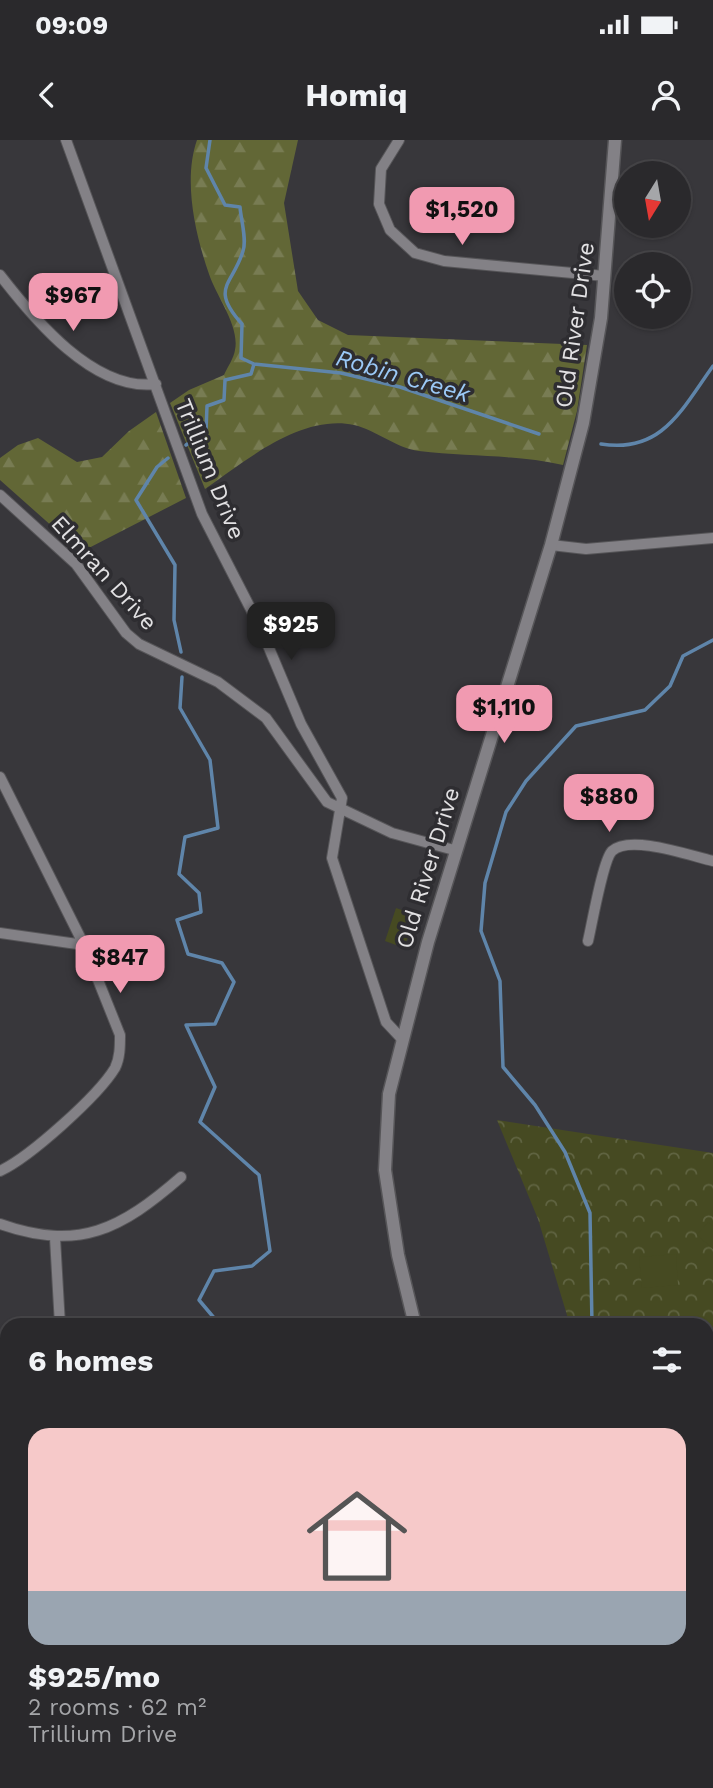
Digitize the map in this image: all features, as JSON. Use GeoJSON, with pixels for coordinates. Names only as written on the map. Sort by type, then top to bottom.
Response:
{"type":"FeatureCollection","features":[{"type":"Feature","properties":{"kind":"street","name":"Trillium Drive"},"geometry":{"type":"LineString","coordinates":[[66,140],[202,514],[261,629],[301,724],[342,798],[332,858],[386,1022],[401,1038]]}},
{"type":"Feature","properties":{"kind":"street"},"geometry":{"type":"LineString","coordinates":[[400,140],[381,169],[379,204],[390,230],[415,253],[443,261],[605,276]]}},
{"type":"Feature","properties":{"kind":"street","name":"Old River Drive"},"geometry":{"type":"LineString","coordinates":[[413,1318],[398,1255],[385,1170],[387,1108],[401,1038],[454,850],[551,545],[592,381],[605,276],[615,140]]}},
{"type":"Feature","properties":{"kind":"street"},"geometry":{"type":"LineString","coordinates":[[0,275],[38,324],[70,350],[117,379],[137,385],[156,384]]}},
{"type":"Feature","properties":{"kind":"street","name":"Elmran Drive"},"geometry":{"type":"LineString","coordinates":[[0,495],[76,564],[119,623],[139,644],[218,682],[266,718],[317,791],[339,810],[410,839],[454,850]]}},
{"type":"Feature","properties":{"kind":"street"},"geometry":{"type":"LineString","coordinates":[[551,545],[586,549],[713,538]]}},
{"type":"Feature","properties":{"kind":"street"},"geometry":{"type":"LineString","coordinates":[[0,777],[84,945],[120,1035],[116,1066],[99,1088],[41,1144],[0,1171]]}},
{"type":"Feature","properties":{"kind":"street"},"geometry":{"type":"LineString","coordinates":[[589,941],[607,859],[616,848],[631,843],[713,861]]}},
{"type":"Feature","properties":{"kind":"street"},"geometry":{"type":"LineString","coordinates":[[0,933],[84,945]]}},
{"type":"Feature","properties":{"kind":"street"},"geometry":{"type":"LineString","coordinates":[[0,1224],[29,1234],[55,1238],[105,1228],[127,1220],[181,1177]]}},
{"type":"Feature","properties":{"kind":"street"},"geometry":{"type":"LineString","coordinates":[[55,1238],[60,1318]]}},
{"type":"Feature","properties":{"kind":"green space"},"geometry":{"type":"Polygon","coordinates":[[[197,140],[298,140],[284,203],[298,291],[318,320],[348,335],[587,345],[577,411],[563,465],[527,459],[419,451],[362,427],[334,423],[314,426],[275,442],[205,489],[170,403],[189,390],[224,375],[233,356],[236,341],[231,321],[212,283],[195,225],[191,172],[197,140]]]}},
{"type":"Feature","properties":{"kind":"green space"},"geometry":{"type":"Polygon","coordinates":[[[156,412],[186,498],[81,552],[0,480],[0,458],[18,445],[38,438],[77,462],[102,457],[129,431],[156,412]]]}},
{"type":"Feature","properties":{"kind":"green space"},"geometry":{"type":"Polygon","coordinates":[[[396,908],[416,915],[404,948],[385,941],[396,908]]]}},
{"type":"Feature","properties":{"kind":"green space"},"geometry":{"type":"Polygon","coordinates":[[[497,1120],[713,1153],[713,1318],[568,1318],[538,1219],[497,1120]]]}},
{"type":"Feature","properties":{"kind":"green space"},"geometry":{"type":"Polygon","coordinates":[[[708,1222],[713,1226],[713,1249],[697,1235],[708,1222]]]}},
{"type":"Feature","properties":{"kind":"green space"},"geometry":{"type":"Polygon","coordinates":[[[676,1254],[678,1285],[642,1288],[639,1257],[676,1254]]]}},
{"type":"Feature","properties":{"kind":"waterway"},"geometry":{"type":"LineString","coordinates":[[186,445],[206,431],[207,406],[224,400],[225,380],[251,374],[254,364],[241,358],[242,324],[232,312],[225,294],[244,246],[240,207],[225,205],[206,168],[210,140]]}},
{"type":"Feature","properties":{"kind":"waterway","name":"Robin Creek"},"geometry":{"type":"LineString","coordinates":[[254,364],[341,373],[400,387],[539,434]]}},
{"type":"Feature","properties":{"kind":"waterway","name":"Robin Creek"},"geometry":{"type":"LineString","coordinates":[[601,444],[622,445],[640,442],[655,435],[680,412],[713,366]]}},
{"type":"Feature","properties":{"kind":"waterway"},"geometry":{"type":"LineString","coordinates":[[168,458],[157,467],[136,500],[175,565],[174,620],[181,652]]}},
{"type":"Feature","properties":{"kind":"waterway"},"geometry":{"type":"LineString","coordinates":[[592,1318],[590,1213],[565,1152],[535,1105],[503,1067],[500,981],[481,931],[485,883],[506,812],[526,781],[576,726],[645,710],[670,686],[683,656],[713,640]]}},
{"type":"Feature","properties":{"kind":"waterway"},"geometry":{"type":"LineString","coordinates":[[182,677],[180,708],[210,760],[218,828],[185,837],[179,874],[199,893],[201,912],[177,920],[188,954],[222,963],[234,982],[215,1024],[186,1025],[215,1087],[200,1122],[259,1175],[270,1251],[252,1266],[214,1271],[199,1300],[214,1318]]}}]}
